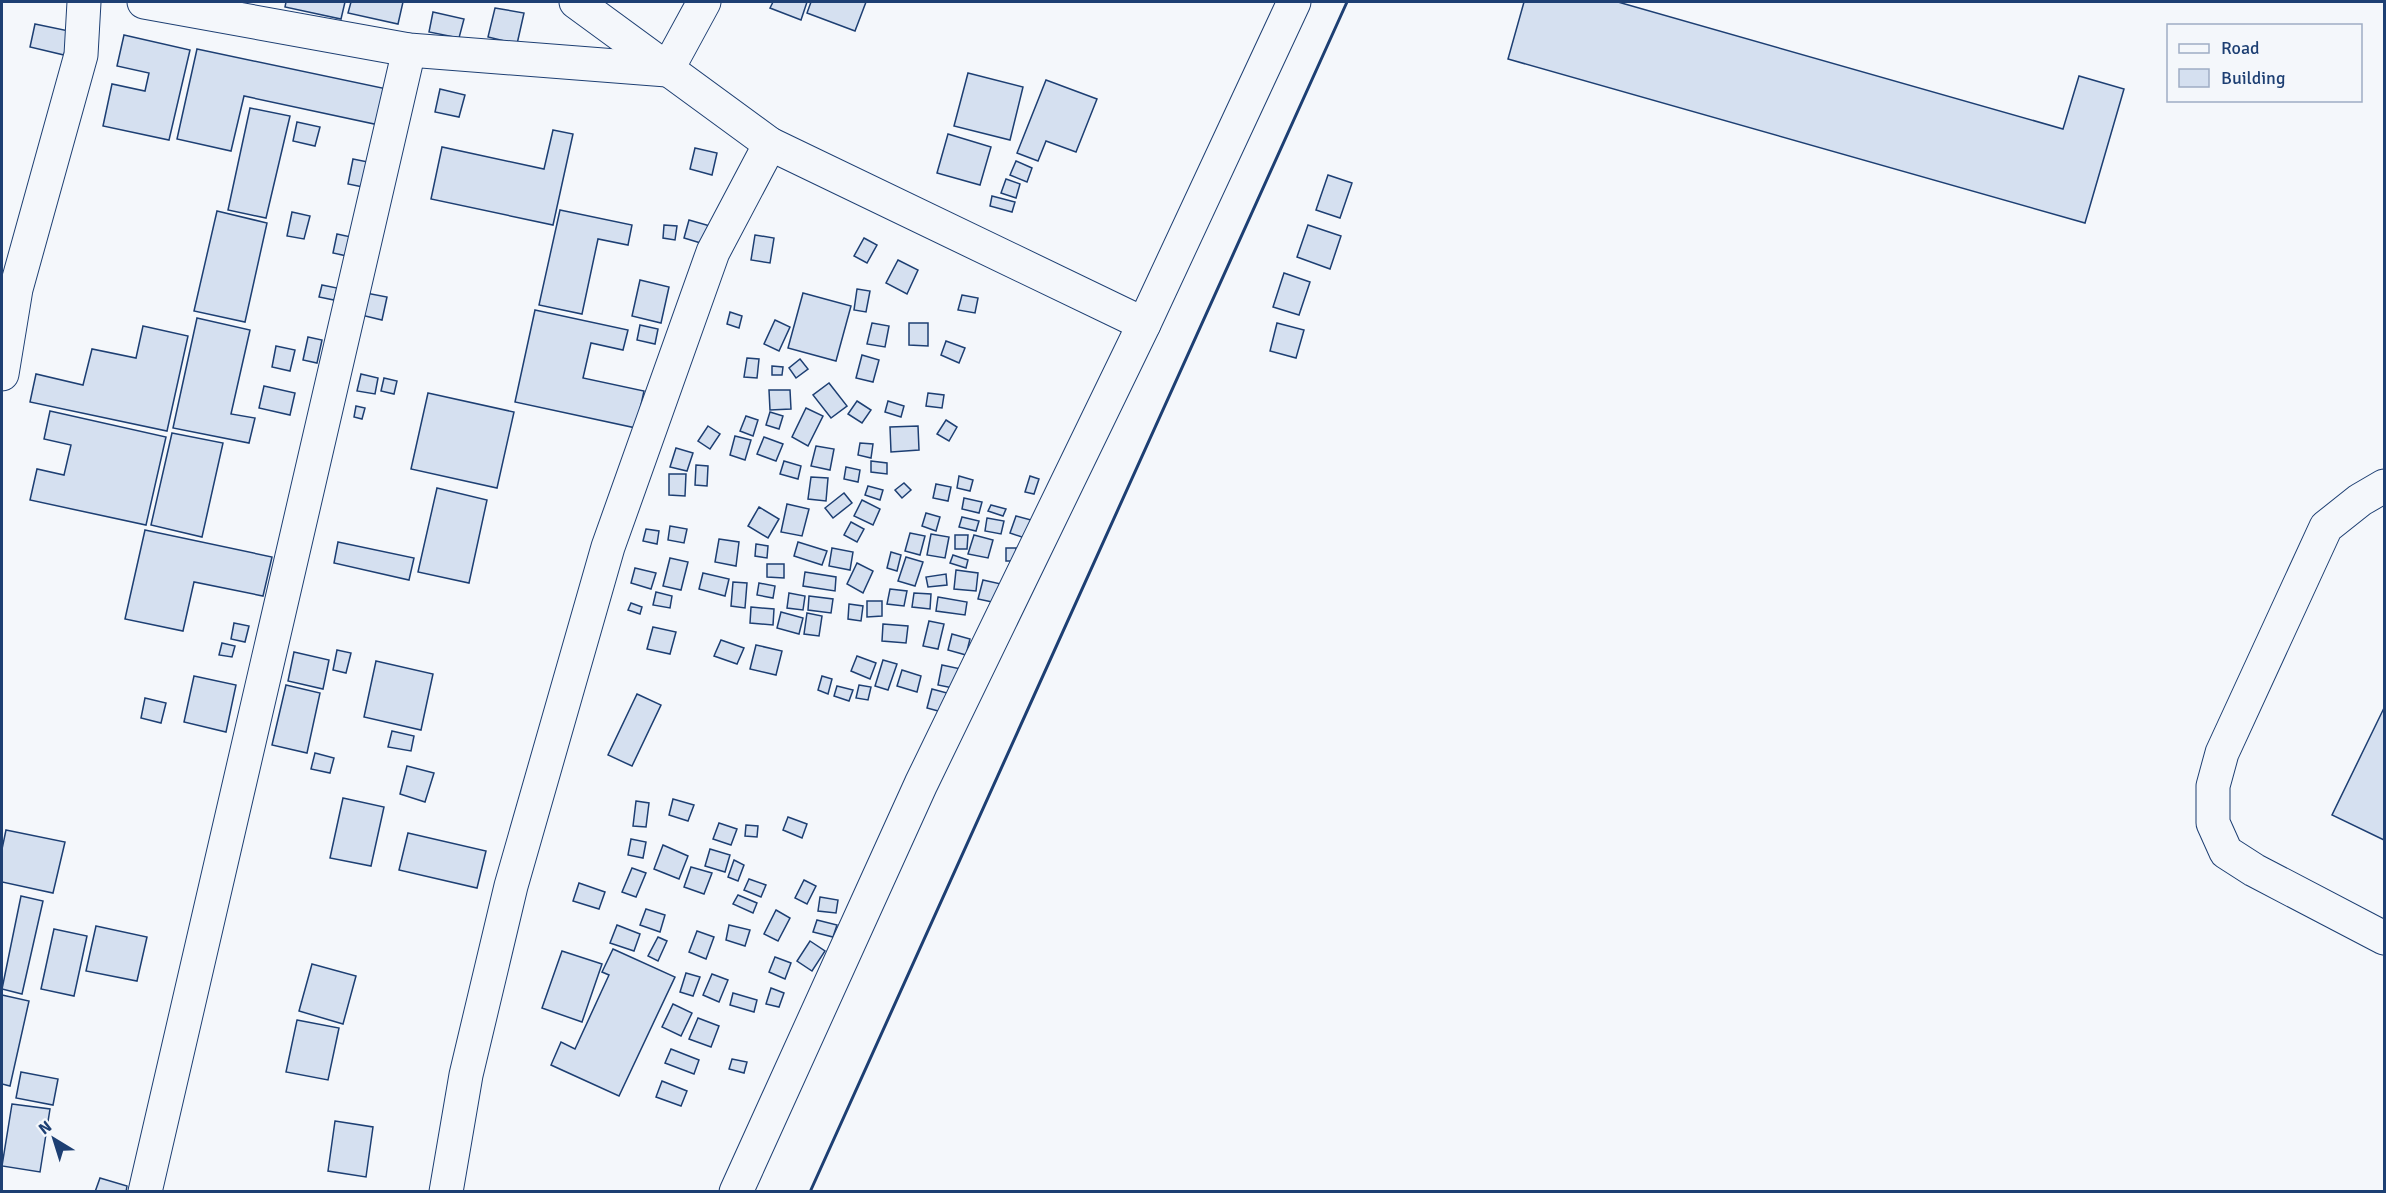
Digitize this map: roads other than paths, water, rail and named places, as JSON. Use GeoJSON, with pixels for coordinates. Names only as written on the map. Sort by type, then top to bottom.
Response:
{"type":"FeatureCollection","features":[{"type":"Feature","properties":{"kind":"street"},"geometry":{"type":"LineString","coordinates":[[2,374],[16,289],[81,55],[84,2]]}},
{"type":"Feature","properties":{"kind":"street"},"geometry":{"type":"LineString","coordinates":[[144,2],[410,50],[667,70]]}},
{"type":"Feature","properties":{"kind":"street"},"geometry":{"type":"LineString","coordinates":[[576,2],[770,144],[1144,324]]}},
{"type":"Feature","properties":{"kind":"street"},"geometry":{"type":"LineString","coordinates":[[667,70],[704,2]]}},
{"type":"Feature","properties":{"kind":"street"},"geometry":{"type":"LineString","coordinates":[[736,1191],[921,784],[1144,324],[1294,2]]}},
{"type":"Feature","properties":{"kind":"street"},"geometry":{"type":"LineString","coordinates":[[145,1191],[410,50]]}},
{"type":"Feature","properties":{"kind":"street"},"geometry":{"type":"LineString","coordinates":[[446,1191],[466,1075],[511,886],[608,547],[712,252],[770,144]]}},
{"type":"Feature","properties":{"kind":"street"},"geometry":{"type":"LineString","coordinates":[[2385,486],[2360,500],[2326,527],[2222,753],[2213,786],[2213,823],[2226,852],[2254,870],[2385,938]]}}]}
